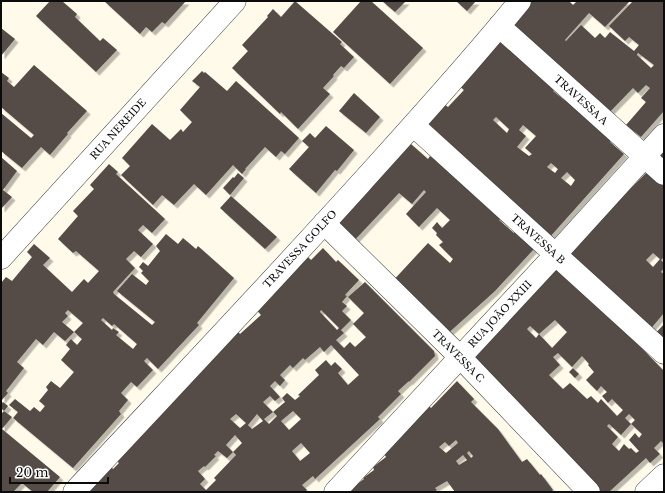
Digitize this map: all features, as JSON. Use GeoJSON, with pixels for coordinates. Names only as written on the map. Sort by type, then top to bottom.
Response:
{"type":"FeatureCollection","features":[{"type":"Feature","properties":{"kind":"street","name":"RUA NEREIDE"},"geometry":{"type":"LineString","coordinates":[[1,258],[234,1]]}},
{"type":"Feature","properties":{"kind":"street","name":"TRAVESSA GOLFO"},"geometry":{"type":"LineString","coordinates":[[74,492],[324,223],[413,125],[520,1]]}},
{"type":"Feature","properties":{"kind":"street","name":"TRAVESSA A"},"geometry":{"type":"LineString","coordinates":[[499,26],[664,174]]}},
{"type":"Feature","properties":{"kind":"street","name":"TRAVESSA B"},"geometry":{"type":"LineString","coordinates":[[413,125],[664,353]]}},
{"type":"Feature","properties":{"kind":"street","name":"RUA JOÃO XXIII"},"geometry":{"type":"LineString","coordinates":[[335,492],[664,135]]}},
{"type":"Feature","properties":{"kind":"street","name":"TRAVESSA C"},"geometry":{"type":"LineString","coordinates":[[324,223],[460,357],[579,489]]}},
{"type":"Feature","properties":{"kind":"street"},"geometry":{"type":"LineString","coordinates":[[646,492],[664,475]]}},
{"type":"Feature","properties":{"kind":"building"},"geometry":{"type":"Polygon","coordinates":[[[50,1],[62,1],[77,14],[75,17],[100,41],[103,38],[117,50],[96,72],[36,16],[50,1]]]}},
{"type":"Feature","properties":{"kind":"building"},"geometry":{"type":"Polygon","coordinates":[[[104,1],[186,1],[165,24],[162,22],[152,32],[146,27],[140,34],[104,1]]]}},
{"type":"Feature","properties":{"kind":"building"},"geometry":{"type":"Polygon","coordinates":[[[295,1],[342,42],[340,44],[354,57],[344,68],[341,66],[333,75],[334,76],[323,88],[330,94],[298,129],[281,112],[280,114],[232,68],[248,51],[242,45],[268,17],[267,16],[273,9],[281,17],[295,1]]]}},
{"type":"Feature","properties":{"kind":"building"},"geometry":{"type":"Polygon","coordinates":[[[361,1],[371,1],[423,48],[390,84],[333,32],[361,1]]]}},
{"type":"Feature","properties":{"kind":"building"},"geometry":{"type":"Polygon","coordinates":[[[382,1],[406,1],[395,12],[382,1]]]}},
{"type":"Feature","properties":{"kind":"building"},"geometry":{"type":"Polygon","coordinates":[[[456,1],[476,1],[467,11],[456,1]]]}},
{"type":"Feature","properties":{"kind":"building"},"geometry":{"type":"Polygon","coordinates":[[[531,1],[569,1],[573,5],[577,1],[630,1],[605,27],[589,13],[565,40],[566,41],[581,25],[595,38],[600,33],[605,38],[610,32],[634,51],[639,45],[629,37],[625,41],[609,26],[633,1],[664,1],[664,111],[641,137],[626,125],[646,102],[641,98],[650,88],[646,85],[638,93],[633,88],[607,115],[508,27],[531,1]],[[638,53],[637,55],[651,68],[654,65],[638,53]]]}},
{"type":"Feature","properties":{"kind":"building"},"geometry":{"type":"Polygon","coordinates":[[[1,28],[15,39],[1,56],[1,28]]]}},
{"type":"Feature","properties":{"kind":"building"},"geometry":{"type":"Polygon","coordinates":[[[503,34],[556,88],[553,91],[567,102],[571,98],[611,140],[610,142],[624,154],[549,238],[423,128],[444,104],[448,107],[464,90],[459,86],[503,34]],[[496,117],[493,120],[507,133],[509,129],[496,117]],[[523,125],[519,130],[526,136],[517,147],[529,156],[532,154],[525,148],[536,136],[523,125]],[[551,163],[547,167],[555,173],[558,169],[551,163]],[[567,172],[561,178],[571,186],[575,180],[567,172]]]}},
{"type":"Feature","properties":{"kind":"building"},"geometry":{"type":"Polygon","coordinates":[[[34,65],[87,111],[50,155],[41,147],[22,168],[1,151],[1,113],[31,138],[34,135],[1,107],[1,72],[9,78],[7,81],[14,87],[34,65]]]}},
{"type":"Feature","properties":{"kind":"building"},"geometry":{"type":"Polygon","coordinates":[[[202,71],[227,91],[236,81],[299,138],[285,154],[281,151],[276,157],[265,147],[242,174],[233,165],[206,195],[194,184],[174,205],[162,195],[153,205],[121,175],[130,166],[122,158],[152,124],[170,140],[181,129],[183,132],[192,122],[180,110],[200,87],[192,81],[202,71]]]}},
{"type":"Feature","properties":{"kind":"building"},"geometry":{"type":"Polygon","coordinates":[[[354,93],[380,117],[366,133],[339,111],[354,93]]]}},
{"type":"Feature","properties":{"kind":"building"},"geometry":{"type":"Polygon","coordinates":[[[326,126],[354,150],[316,193],[289,169],[309,147],[302,141],[310,133],[315,138],[326,126]]]}},
{"type":"Feature","properties":{"kind":"building"},"geometry":{"type":"Polygon","coordinates":[[[411,144],[428,159],[430,156],[445,167],[503,217],[499,220],[514,233],[515,231],[534,249],[495,291],[444,337],[390,284],[428,243],[450,263],[453,259],[439,245],[443,242],[432,228],[437,222],[442,228],[450,220],[437,208],[419,227],[406,214],[426,192],[424,190],[412,204],[399,193],[351,244],[336,221],[411,144]]]}},
{"type":"Feature","properties":{"kind":"building"},"geometry":{"type":"Polygon","coordinates":[[[664,151],[664,163],[658,158],[664,151]]]}},
{"type":"Feature","properties":{"kind":"building"},"geometry":{"type":"Polygon","coordinates":[[[1,157],[17,171],[3,190],[12,197],[1,209],[1,157]]]}},
{"type":"Feature","properties":{"kind":"building"},"geometry":{"type":"Polygon","coordinates":[[[109,164],[118,172],[116,174],[165,219],[152,233],[143,225],[138,230],[153,244],[141,257],[134,251],[126,259],[135,268],[113,292],[114,294],[152,325],[155,322],[117,291],[132,274],[146,285],[149,281],[141,273],[143,271],[139,267],[143,262],[148,266],[160,251],[156,246],[166,234],[178,244],[183,238],[196,249],[198,246],[234,278],[197,323],[199,325],[158,369],[147,358],[144,361],[153,370],[137,387],[131,382],[121,393],[128,400],[119,411],[121,414],[73,468],[13,418],[18,412],[9,405],[15,399],[30,411],[34,407],[40,412],[45,406],[39,401],[48,390],[46,387],[51,381],[60,388],[74,372],[61,360],[70,349],[66,345],[71,339],[77,345],[82,339],[74,332],[65,341],[54,332],[43,345],[36,339],[17,362],[24,368],[6,391],[8,393],[1,401],[1,283],[6,277],[12,281],[32,257],[27,252],[34,244],[50,258],[43,265],[72,292],[84,279],[88,283],[99,271],[76,251],[73,253],[58,239],[78,216],[73,211],[94,189],[90,185],[109,164]],[[68,310],[65,313],[68,316],[62,322],[74,332],[83,323],[68,310]],[[103,318],[101,320],[112,330],[113,328],[119,332],[116,335],[133,349],[137,344],[114,324],[112,326],[103,318]]]}},
{"type":"Feature","properties":{"kind":"building"},"geometry":{"type":"Polygon","coordinates":[[[649,170],[664,184],[664,257],[661,260],[664,263],[664,268],[661,272],[664,274],[664,313],[648,332],[565,257],[649,170]],[[653,253],[646,260],[653,267],[660,259],[653,253]]]}},
{"type":"Feature","properties":{"kind":"building"},"geometry":{"type":"Polygon","coordinates":[[[238,173],[244,178],[230,195],[223,188],[238,173]]]}},
{"type":"Feature","properties":{"kind":"building"},"geometry":{"type":"Polygon","coordinates":[[[231,196],[277,237],[265,249],[220,208],[231,196]]]}},
{"type":"Feature","properties":{"kind":"building"},"geometry":{"type":"Polygon","coordinates":[[[323,248],[336,262],[338,260],[359,280],[345,295],[347,296],[342,302],[347,306],[342,311],[351,320],[341,330],[344,333],[336,340],[344,348],[350,342],[355,347],[366,337],[353,324],[364,313],[348,297],[365,282],[434,351],[435,356],[398,391],[401,394],[378,417],[380,419],[315,479],[313,476],[302,485],[307,490],[305,492],[79,492],[108,464],[113,469],[119,463],[112,456],[235,329],[240,334],[261,315],[254,307],[305,254],[311,260],[323,248]],[[321,310],[320,312],[337,330],[339,328],[321,310]],[[331,345],[324,352],[320,347],[305,360],[303,358],[293,368],[290,365],[280,375],[285,380],[280,386],[275,381],[270,386],[280,397],[275,401],[270,396],[263,402],[273,412],[285,402],[282,398],[287,393],[295,400],[300,396],[298,395],[319,375],[315,370],[326,360],[331,366],[335,362],[342,369],[338,373],[348,385],[359,375],[331,345]],[[293,411],[281,421],[289,430],[301,419],[293,411]],[[273,412],[264,419],[269,424],[277,416],[273,412]],[[236,414],[230,419],[240,428],[246,423],[236,414]],[[257,414],[248,425],[252,429],[263,421],[257,414]],[[235,435],[226,445],[233,452],[242,443],[235,435]],[[301,443],[292,451],[300,461],[310,453],[301,443]],[[218,451],[214,455],[216,456],[205,467],[204,466],[198,471],[205,479],[200,484],[206,490],[216,480],[214,478],[236,455],[233,452],[227,458],[218,451]]]}},
{"type":"Feature","properties":{"kind":"building"},"geometry":{"type":"Polygon","coordinates":[[[555,259],[664,371],[664,444],[661,441],[654,448],[660,454],[650,463],[646,458],[609,492],[593,492],[468,349],[555,259]],[[555,320],[539,334],[552,348],[567,332],[555,320]],[[530,326],[527,329],[536,338],[539,334],[530,326]],[[558,353],[553,357],[560,365],[549,375],[563,389],[570,383],[587,399],[591,396],[598,403],[601,399],[617,416],[623,410],[612,399],[608,403],[602,396],[607,392],[601,386],[597,391],[586,380],[594,372],[582,356],[572,367],[558,353]],[[629,414],[625,418],[631,424],[635,420],[629,414]],[[609,424],[607,426],[618,437],[612,444],[619,451],[624,444],[636,453],[639,451],[629,440],[635,433],[639,438],[642,434],[631,424],[621,435],[609,424]]]}},
{"type":"Feature","properties":{"kind":"building"},"geometry":{"type":"Polygon","coordinates":[[[664,324],[664,346],[653,336],[664,324]]]}},
{"type":"Feature","properties":{"kind":"building"},"geometry":{"type":"Polygon","coordinates":[[[573,368],[579,374],[575,378],[569,372],[573,368]]]}},
{"type":"Feature","properties":{"kind":"building"},"geometry":{"type":"Polygon","coordinates":[[[457,381],[474,399],[471,402],[498,429],[522,462],[527,459],[553,490],[551,492],[455,492],[447,481],[435,488],[437,490],[434,492],[346,492],[364,479],[363,478],[374,470],[373,467],[386,457],[382,450],[429,406],[431,408],[457,381]],[[456,440],[449,446],[445,442],[439,447],[446,453],[458,443],[456,440]],[[469,451],[467,453],[471,458],[473,456],[469,451]],[[463,455],[456,461],[459,465],[467,460],[463,455]]]}},
{"type":"Feature","properties":{"kind":"building"},"geometry":{"type":"Polygon","coordinates":[[[3,402],[8,406],[4,411],[1,408],[1,404],[3,402]]]}},
{"type":"Feature","properties":{"kind":"building"},"geometry":{"type":"Polygon","coordinates":[[[4,411],[12,417],[2,429],[60,477],[47,492],[33,492],[22,483],[13,492],[1,492],[1,414],[4,411]]]}}]}
